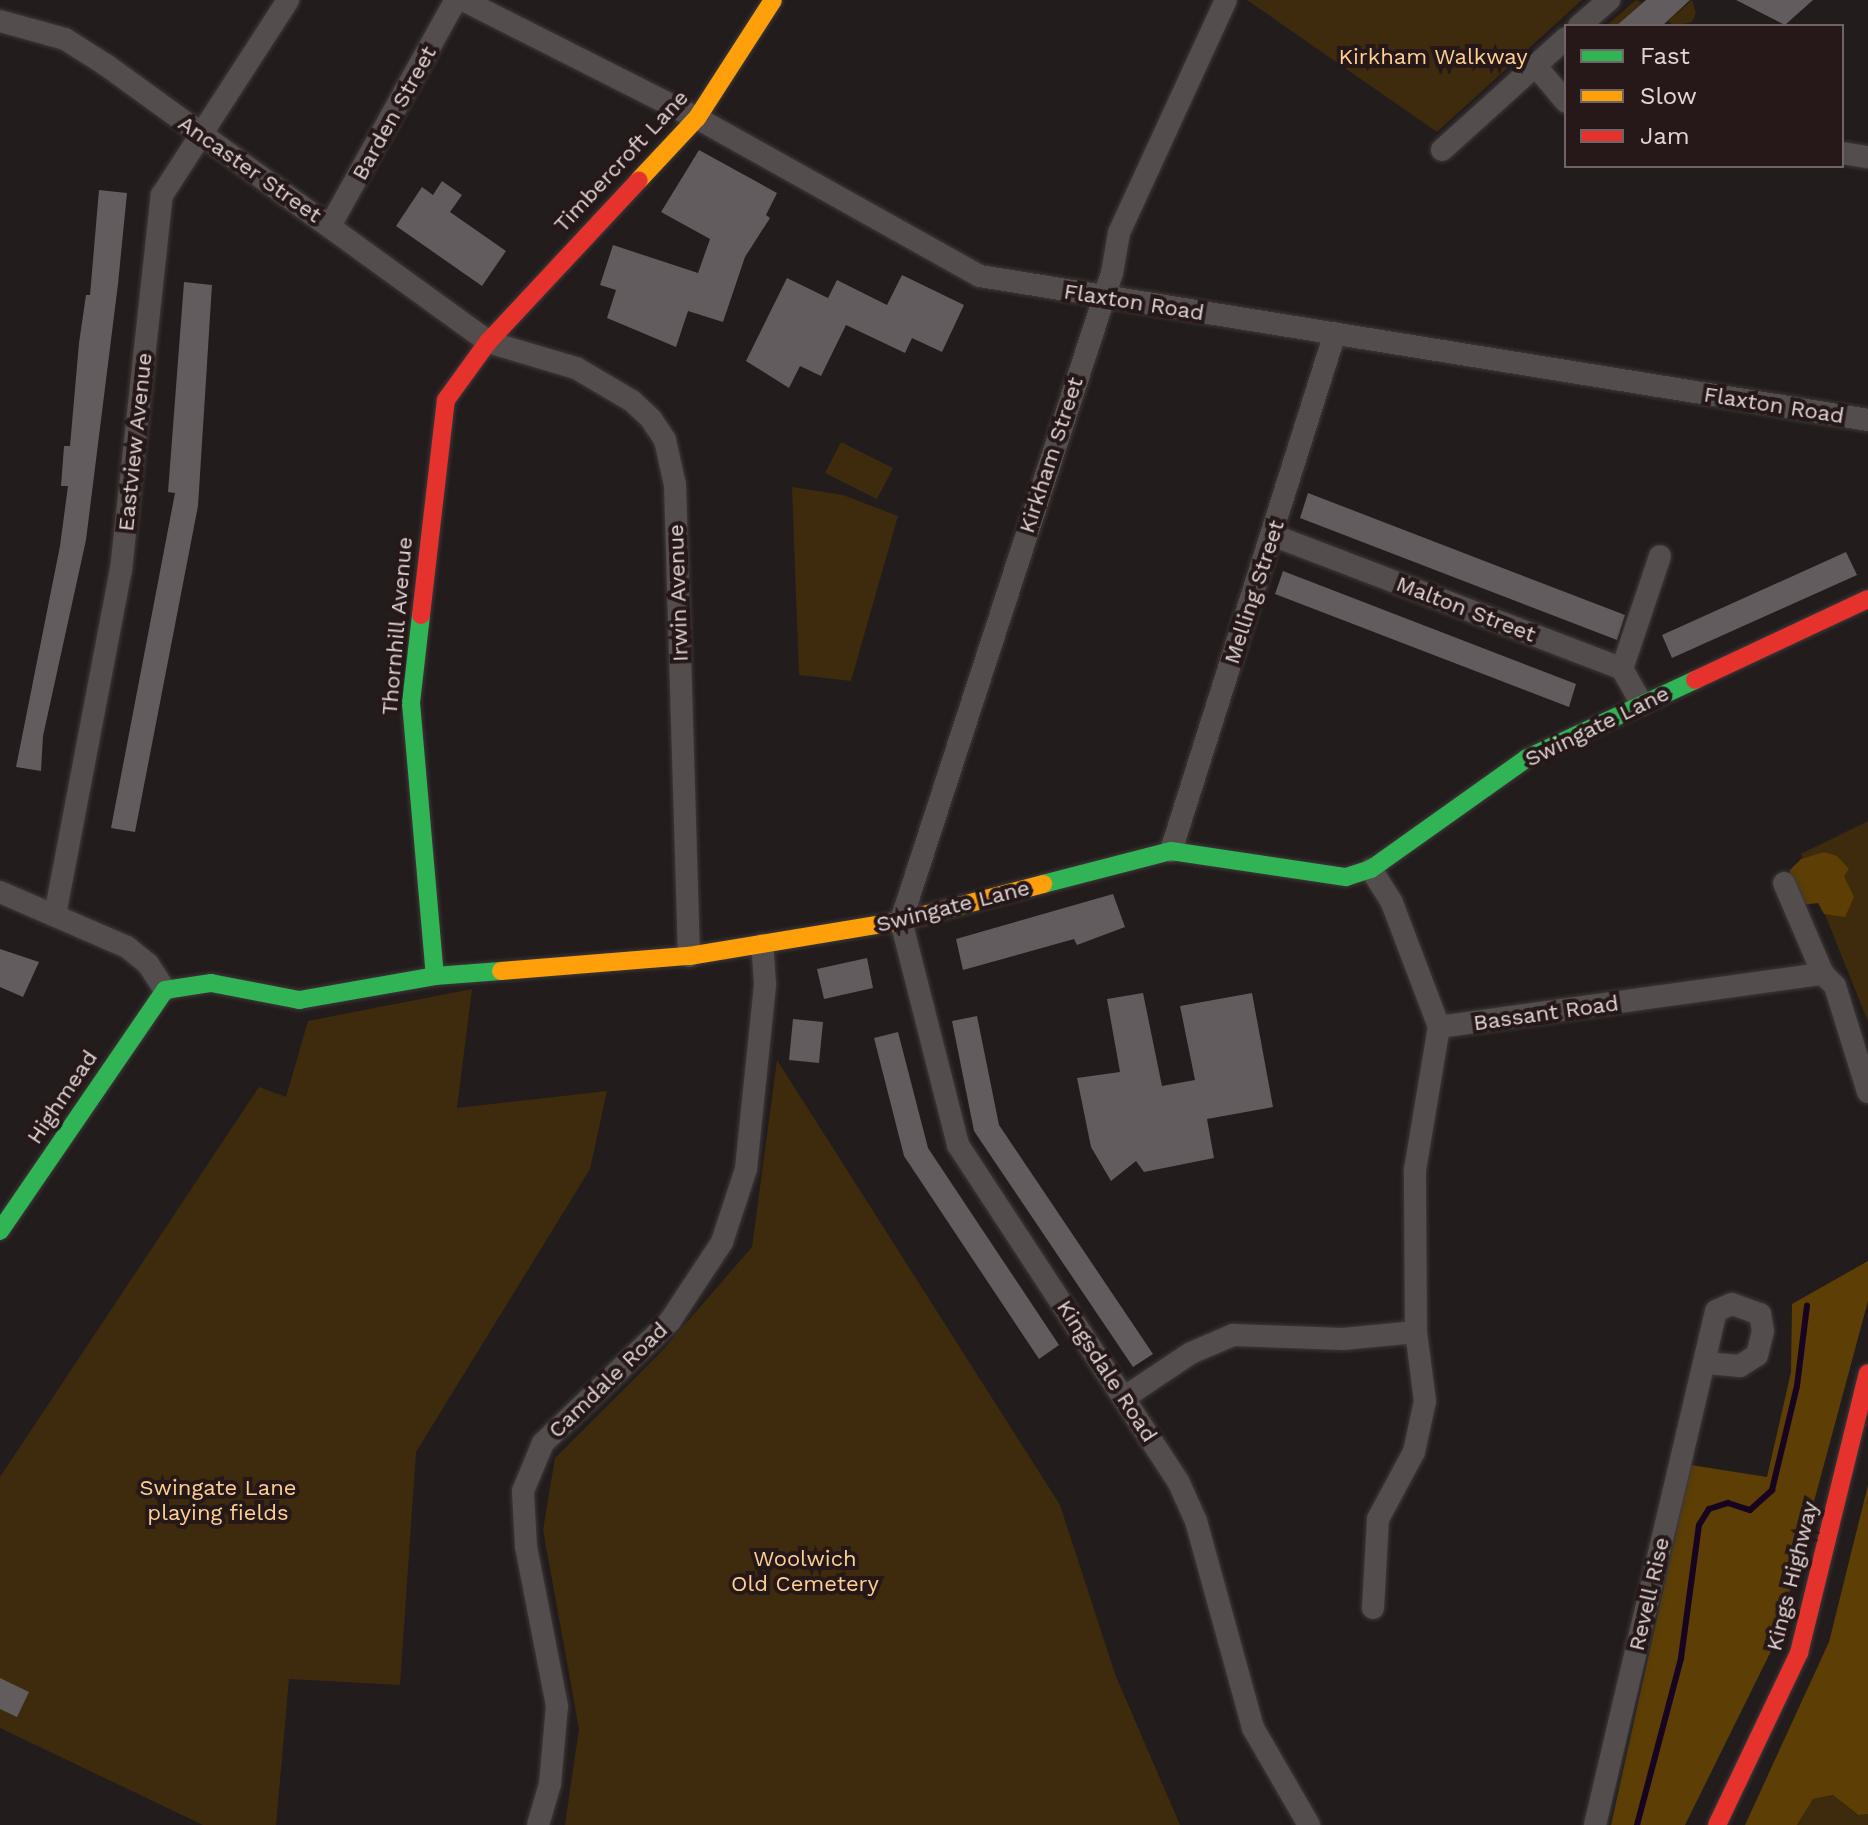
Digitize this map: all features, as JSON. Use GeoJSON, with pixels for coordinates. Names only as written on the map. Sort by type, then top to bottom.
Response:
{"type":"FeatureCollection","features":[{"type":"Feature","properties":{"kind":"street","name":"Eastview Avenue"},"geometry":{"type":"LineString","coordinates":[[55,915],[121,570],[162,195],[288,0]]}},
{"type":"Feature","properties":{"kind":"street","name":"Barden Street"},"geometry":{"type":"LineString","coordinates":[[330,226],[456,0]]}},
{"type":"Feature","properties":{"kind":"street","name":"Flaxton Road"},"geometry":{"type":"LineString","coordinates":[[463,0],[697,118],[980,276],[1868,420]]}},
{"type":"Feature","properties":{"kind":"street","name":"Timbercroft Lane"},"geometry":{"type":"LineString","coordinates":[[488,342],[697,118],[773,0]]}},
{"type":"Feature","properties":{"kind":"street","name":"Kirkham Street"},"geometry":{"type":"LineString","coordinates":[[901,921],[1103,298],[1119,233],[1226,0]]}},
{"type":"Feature","properties":{"kind":"street"},"geometry":{"type":"LineString","coordinates":[[1581,24],[1609,0]]}},
{"type":"Feature","properties":{"kind":"street","name":"Ancaster Street"},"geometry":{"type":"LineString","coordinates":[[0,21],[65,39],[488,342]]}},
{"type":"Feature","properties":{"kind":"street"},"geometry":{"type":"LineString","coordinates":[[1442,150],[1564,40]]}},
{"type":"Feature","properties":{"kind":"street"},"geometry":{"type":"LineString","coordinates":[[1535,65],[1564,100]]}},
{"type":"Feature","properties":{"kind":"street"},"geometry":{"type":"LineString","coordinates":[[1844,153],[1868,157]]}},
{"type":"Feature","properties":{"kind":"street","name":"Melling Street"},"geometry":{"type":"LineString","coordinates":[[1171,851],[1335,333]]}},
{"type":"Feature","properties":{"kind":"street","name":"Irwin Avenue"},"geometry":{"type":"LineString","coordinates":[[488,342],[576,368],[632,401],[658,430],[673,461],[689,956]]}},
{"type":"Feature","properties":{"kind":"street","name":"Thornhill Avenue"},"geometry":{"type":"LineString","coordinates":[[435,976],[411,703],[441,418],[454,385],[488,342]]}},
{"type":"Feature","properties":{"kind":"street","name":"Malton Street"},"geometry":{"type":"LineString","coordinates":[[1272,535],[1622,669]]}},
{"type":"Feature","properties":{"kind":"street"},"geometry":{"type":"LineString","coordinates":[[1642,704],[1622,669],[1660,556]]}},
{"type":"Feature","properties":{"kind":"street","name":"Swingate Lane"},"geometry":{"type":"LineString","coordinates":[[165,990],[211,983],[299,1000],[435,976],[689,956],[901,921],[1171,851],[1346,877],[1371,869],[1527,758],[1868,599]]}},
{"type":"Feature","properties":{"kind":"street"},"geometry":{"type":"LineString","coordinates":[[1371,869],[1392,903],[1439,1027],[1415,1170],[1416,1332],[1425,1401],[1414,1452],[1378,1519],[1373,1608]]}},
{"type":"Feature","properties":{"kind":"street"},"geometry":{"type":"LineString","coordinates":[[1784,883],[1823,974],[1835,986],[1868,1092]]}},
{"type":"Feature","properties":{"kind":"street"},"geometry":{"type":"LineString","coordinates":[[0,892],[127,947],[148,964],[165,990]]}},
{"type":"Feature","properties":{"kind":"street","name":"Kingsdale Road"},"geometry":{"type":"LineString","coordinates":[[901,921],[958,1145],[1178,1481],[1196,1521],[1253,1728],[1309,1825]]}},
{"type":"Feature","properties":{"kind":"street","name":"Camdale Road"},"geometry":{"type":"LineString","coordinates":[[538,1825],[550,1784],[557,1706],[526,1547],[523,1491],[543,1443],[670,1321],[722,1242],[746,1169],[765,984],[762,945]]}},
{"type":"Feature","properties":{"kind":"street","name":"Bassant Road"},"geometry":{"type":"LineString","coordinates":[[1439,1027],[1823,974]]}},
{"type":"Feature","properties":{"kind":"street","name":"Highmead"},"geometry":{"type":"LineString","coordinates":[[0,1231],[165,990]]}},
{"type":"Feature","properties":{"kind":"street"},"geometry":{"type":"LineString","coordinates":[[0,1191],[21,1200]]}},
{"type":"Feature","properties":{"kind":"street"},"geometry":{"type":"LineString","coordinates":[[1125,1397],[1191,1353],[1233,1335],[1343,1339],[1416,1332]]}},
{"type":"Feature","properties":{"kind":"street","name":"Revell Rise"},"geometry":{"type":"LineString","coordinates":[[1595,1825],[1704,1363]]}},
{"type":"Feature","properties":{"kind":"street","name":"Kings Highway"},"geometry":{"type":"LineString","coordinates":[[1717,1825],[1799,1653],[1868,1373]]}},
{"type":"Feature","properties":{"kind":"green space","name":"Kirkham Walkway"},"geometry":{"type":"Polygon","coordinates":[[[1247,0],[1582,0],[1437,132],[1247,0]]]}},
{"type":"Feature","properties":{"kind":"green space"},"geometry":{"type":"Polygon","coordinates":[[[1636,0],[1642,3],[1618,24],[1608,24],[1636,0]]]}},
{"type":"Feature","properties":{"kind":"green space"},"geometry":{"type":"Polygon","coordinates":[[[1692,0],[1696,13],[1692,22],[1672,24],[1668,21],[1692,0]]]}},
{"type":"Feature","properties":{"kind":"green space"},"geometry":{"type":"Polygon","coordinates":[[[841,442],[893,468],[877,499],[825,473],[841,442]]]}},
{"type":"Feature","properties":{"kind":"green space"},"geometry":{"type":"Polygon","coordinates":[[[792,487],[843,495],[898,516],[851,681],[799,675],[792,487]]]}},
{"type":"Feature","properties":{"kind":"green space"},"geometry":{"type":"Polygon","coordinates":[[[1868,821],[1868,1022],[1801,854],[1868,821]]]}},
{"type":"Feature","properties":{"kind":"green space","name":"Swingate Lane playing fields"},"geometry":{"type":"Polygon","coordinates":[[[472,989],[457,1108],[607,1091],[590,1169],[416,1452],[400,1685],[289,1679],[276,1825],[203,1825],[0,1728],[0,1477],[259,1087],[286,1097],[308,1021],[472,989]]]}},
{"type":"Feature","properties":{"kind":"green space","name":"Woolwich Old Cemetery"},"geometry":{"type":"Polygon","coordinates":[[[777,1060],[1060,1505],[1115,1674],[1180,1825],[565,1825],[579,1729],[543,1530],[555,1458],[661,1352],[752,1247],[777,1060]]]}},
{"type":"Feature","properties":{"kind":"green space"},"geometry":{"type":"Polygon","coordinates":[[[1833,1795],[1857,1815],[1868,1814],[1868,1825],[1797,1825],[1813,1799],[1833,1795]]]}},
{"type":"Feature","properties":{"kind":"shaded area"},"geometry":{"type":"Polygon","coordinates":[[[1824,852],[1837,856],[1849,869],[1844,876],[1854,897],[1845,917],[1824,914],[1818,903],[1801,905],[1789,885],[1790,870],[1801,859],[1824,852]]]}},
{"type":"Feature","properties":{"kind":"shaded area"},"geometry":{"type":"Polygon","coordinates":[[[1868,1261],[1868,1301],[1777,1639],[1685,1825],[1611,1825],[1691,1465],[1767,1477],[1791,1372],[1792,1304],[1868,1261]]]}},
{"type":"Feature","properties":{"kind":"shaded area"},"geometry":{"type":"Polygon","coordinates":[[[1868,1485],[1868,1814],[1858,1815],[1833,1795],[1813,1799],[1797,1825],[1745,1825],[1829,1642],[1868,1485]]]}},
{"type":"Feature","properties":{"kind":"building"},"geometry":{"type":"Polygon","coordinates":[[[1646,0],[1690,0],[1664,24],[1618,24],[1646,0]]]}},
{"type":"Feature","properties":{"kind":"building"},"geometry":{"type":"Polygon","coordinates":[[[1736,0],[1813,0],[1783,24],[1736,0]]]}},
{"type":"Feature","properties":{"kind":"building"},"geometry":{"type":"Polygon","coordinates":[[[699,150],[777,193],[766,215],[770,218],[745,257],[723,322],[688,311],[676,347],[607,318],[616,290],[600,285],[613,245],[698,273],[710,239],[661,212],[699,150]]]}},
{"type":"Feature","properties":{"kind":"building"},"geometry":{"type":"Polygon","coordinates":[[[442,181],[462,195],[450,212],[506,251],[482,286],[396,226],[422,187],[433,195],[442,181]]]}},
{"type":"Feature","properties":{"kind":"building"},"geometry":{"type":"Polygon","coordinates":[[[99,190],[127,193],[118,284],[86,540],[43,736],[41,771],[16,767],[60,546],[68,486],[61,486],[64,446],[70,446],[79,343],[86,295],[90,295],[99,190]]]}},
{"type":"Feature","properties":{"kind":"building"},"geometry":{"type":"Polygon","coordinates":[[[902,275],[964,305],[942,352],[912,338],[905,353],[846,325],[821,376],[800,366],[789,388],[746,361],[787,278],[828,298],[837,280],[887,305],[902,275]]]}},
{"type":"Feature","properties":{"kind":"building"},"geometry":{"type":"Polygon","coordinates":[[[184,282],[212,285],[198,506],[135,832],[111,828],[175,493],[168,492],[184,282]]]}},
{"type":"Feature","properties":{"kind":"building"},"geometry":{"type":"Polygon","coordinates":[[[1308,493],[1625,615],[1617,640],[1300,518],[1308,493]]]}},
{"type":"Feature","properties":{"kind":"building"},"geometry":{"type":"Polygon","coordinates":[[[1846,552],[1857,575],[1672,658],[1662,635],[1846,552]]]}},
{"type":"Feature","properties":{"kind":"building"},"geometry":{"type":"Polygon","coordinates":[[[1283,571],[1576,684],[1569,707],[1275,594],[1283,571]]]}},
{"type":"Feature","properties":{"kind":"building"},"geometry":{"type":"Polygon","coordinates":[[[1113,894],[1125,927],[1077,945],[1074,939],[963,970],[956,939],[1113,894]]]}},
{"type":"Feature","properties":{"kind":"building"},"geometry":{"type":"Polygon","coordinates":[[[0,949],[39,962],[23,997],[0,987],[0,949]]]}},
{"type":"Feature","properties":{"kind":"building"},"geometry":{"type":"Polygon","coordinates":[[[867,958],[873,988],[824,999],[817,969],[867,958]]]}},
{"type":"Feature","properties":{"kind":"building"},"geometry":{"type":"Polygon","coordinates":[[[1143,993],[1162,1086],[1195,1080],[1180,1006],[1252,993],[1273,1107],[1207,1119],[1214,1158],[1144,1172],[1136,1161],[1111,1181],[1091,1147],[1077,1078],[1120,1072],[1107,999],[1143,993]]]}},
{"type":"Feature","properties":{"kind":"building"},"geometry":{"type":"Polygon","coordinates":[[[977,1016],[999,1125],[1153,1354],[1133,1367],[974,1131],[952,1021],[977,1016]]]}},
{"type":"Feature","properties":{"kind":"building"},"geometry":{"type":"Polygon","coordinates":[[[793,1019],[823,1022],[819,1063],[789,1060],[793,1019]]]}},
{"type":"Feature","properties":{"kind":"building"},"geometry":{"type":"Polygon","coordinates":[[[898,1032],[928,1148],[1059,1345],[1039,1359],[904,1156],[874,1038],[898,1032]]]}},
{"type":"Feature","properties":{"kind":"building"},"geometry":{"type":"Polygon","coordinates":[[[0,1678],[29,1692],[17,1717],[0,1709],[0,1678]]]}},
{"type":"Feature","properties":{"kind":"waterway"},"geometry":{"type":"LineString","coordinates":[[1637,1825],[1681,1658],[1699,1525],[1709,1509],[1728,1503],[1750,1510],[1772,1490],[1797,1386],[1807,1306]]}},
{"type":"Feature","properties":{"kind":"traffic: fast"},"geometry":{"type":"LineString","coordinates":[[421,615],[411,703],[435,976]]}},
{"type":"Feature","properties":{"kind":"traffic: fast"},"geometry":{"type":"LineString","coordinates":[[1043,884],[1171,851],[1346,877],[1371,869],[1527,758],[1695,680]]}},
{"type":"Feature","properties":{"kind":"traffic: fast"},"geometry":{"type":"LineString","coordinates":[[0,1231],[165,990],[211,983],[299,1000],[435,976],[501,971]]}},
{"type":"Feature","properties":{"kind":"traffic: slow"},"geometry":{"type":"LineString","coordinates":[[639,180],[697,118],[773,0]]}},
{"type":"Feature","properties":{"kind":"traffic: slow"},"geometry":{"type":"LineString","coordinates":[[501,971],[689,956],[901,921],[1043,884]]}},
{"type":"Feature","properties":{"kind":"traffic: jam"},"geometry":{"type":"LineString","coordinates":[[421,615],[446,400],[488,342],[639,180]]}},
{"type":"Feature","properties":{"kind":"traffic: jam"},"geometry":{"type":"LineString","coordinates":[[1695,680],[1868,599]]}},
{"type":"Feature","properties":{"kind":"traffic: jam"},"geometry":{"type":"LineString","coordinates":[[1717,1825],[1799,1653],[1868,1373]]}}]}
